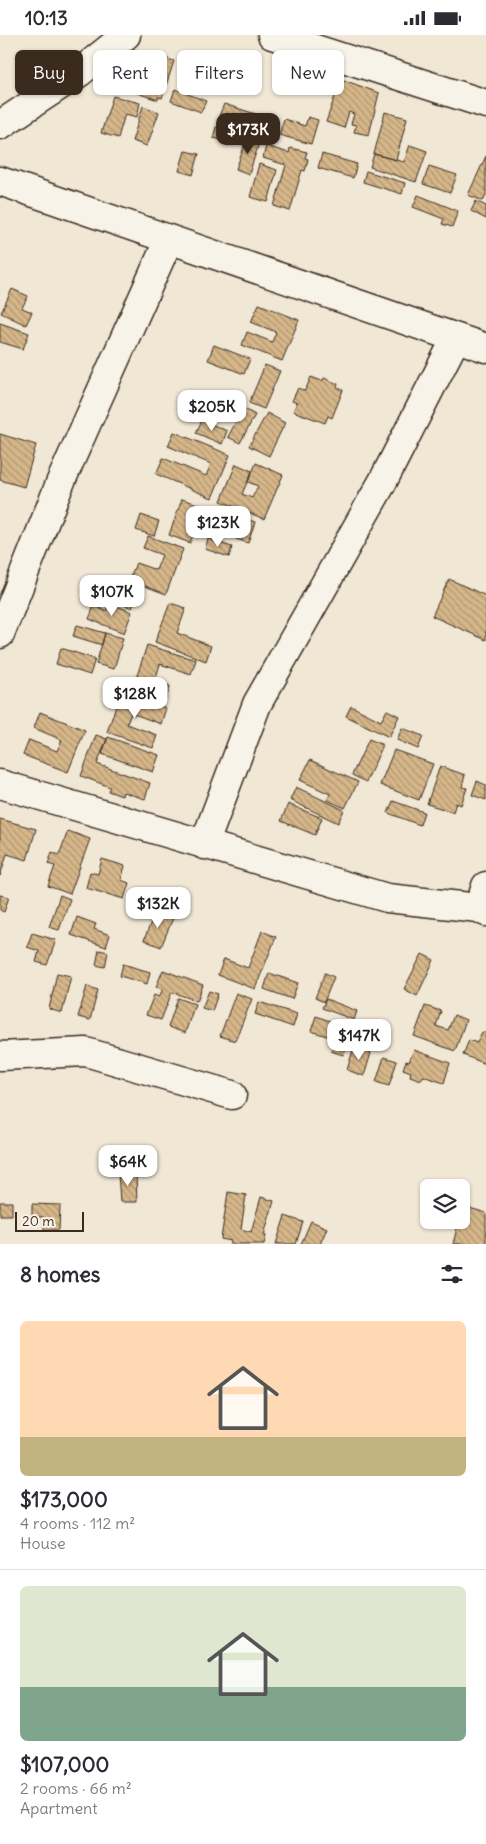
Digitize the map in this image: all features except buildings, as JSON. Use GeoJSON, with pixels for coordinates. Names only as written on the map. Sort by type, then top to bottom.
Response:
{"type":"FeatureCollection","features":[{"type":"Feature","properties":{"kind":"street"},"geometry":{"type":"LineString","coordinates":[[0,125],[80,72],[126,35]]}},
{"type":"Feature","properties":{"kind":"street"},"geometry":{"type":"LineString","coordinates":[[272,35],[486,104]]}},
{"type":"Feature","properties":{"kind":"street"},"geometry":{"type":"LineString","coordinates":[[0,181],[486,348]]}},
{"type":"Feature","properties":{"kind":"street"},"geometry":{"type":"LineString","coordinates":[[0,634],[61,481],[169,239]]}},
{"type":"Feature","properties":{"kind":"street"},"geometry":{"type":"LineString","coordinates":[[204,845],[257,704],[382,483],[456,338]]}},
{"type":"Feature","properties":{"kind":"street"},"geometry":{"type":"LineString","coordinates":[[0,784],[387,898],[484,902]]}},
{"type":"Feature","properties":{"kind":"street"},"geometry":{"type":"LineString","coordinates":[[0,1056],[86,1052],[232,1095]]}}]}
